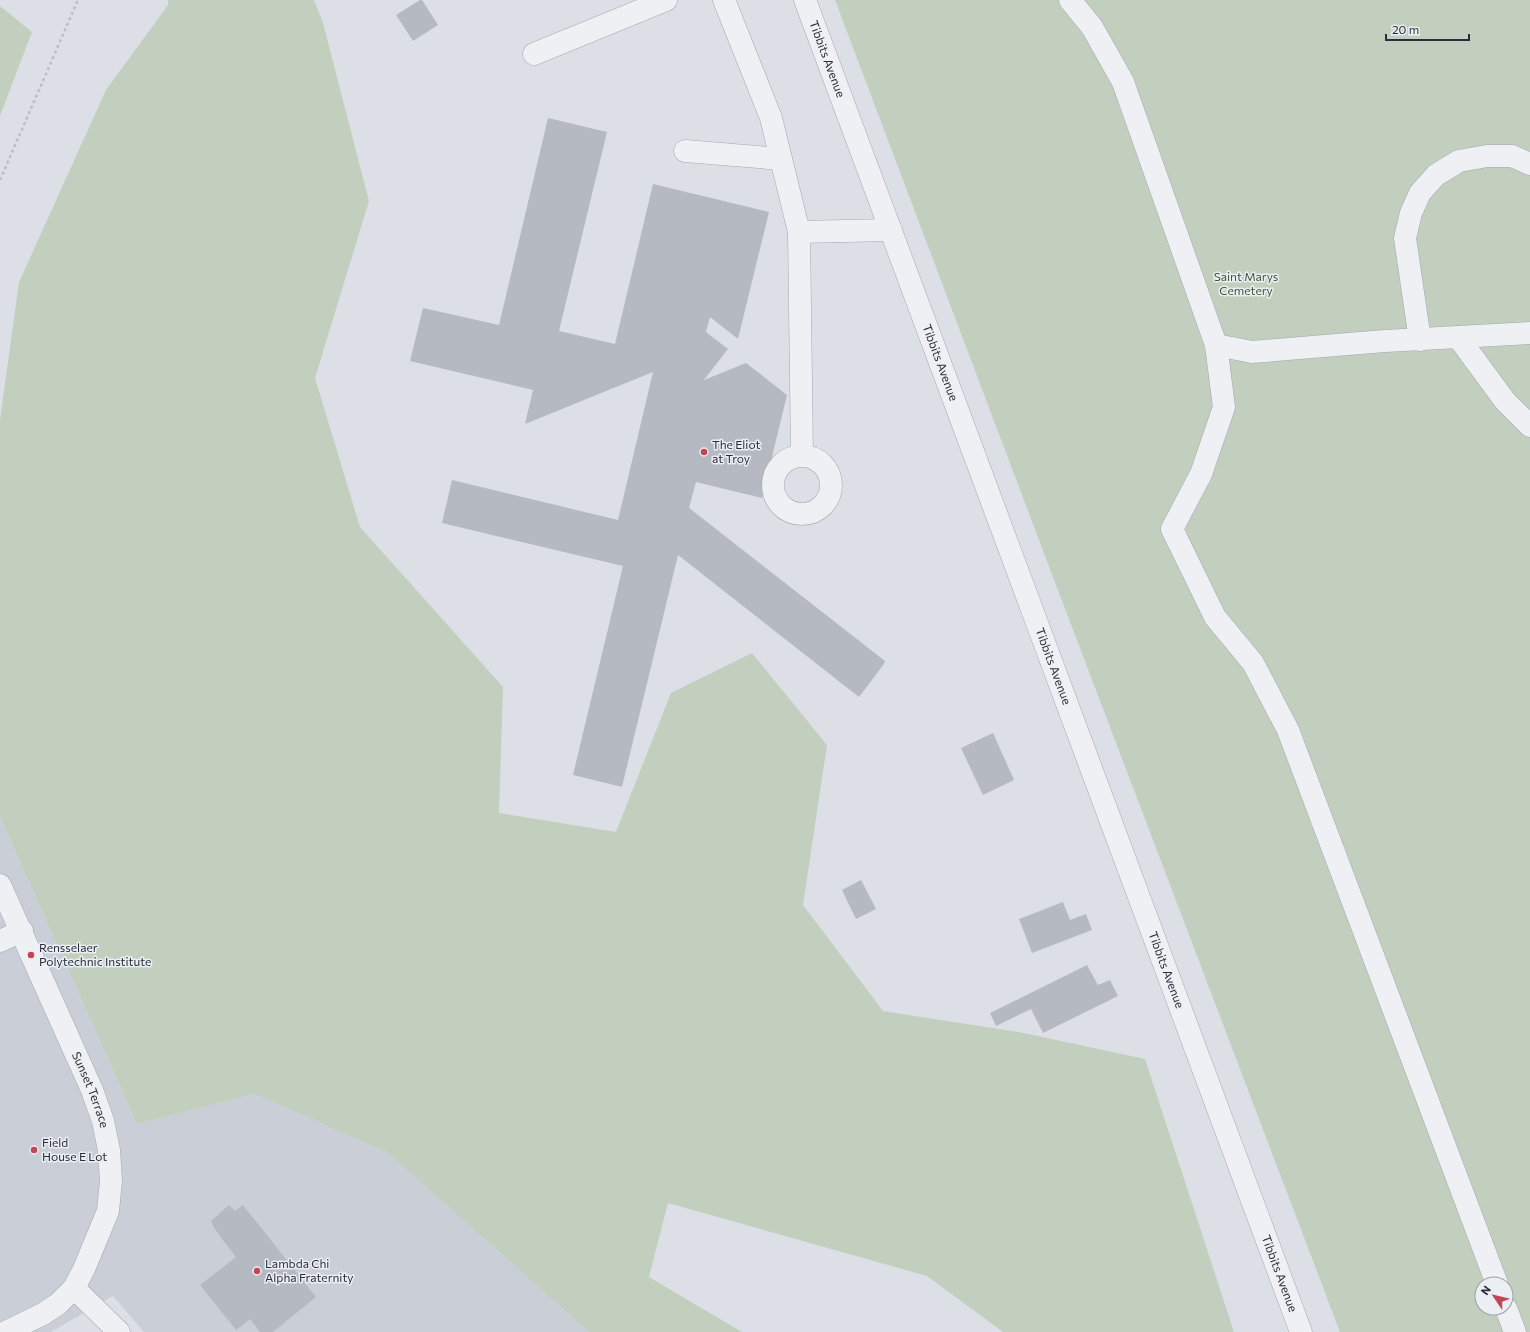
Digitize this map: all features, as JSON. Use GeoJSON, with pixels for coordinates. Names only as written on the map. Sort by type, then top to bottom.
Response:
{"type":"FeatureCollection","features":[{"type":"Feature","properties":{"kind":"street"},"geometry":{"type":"LineString","coordinates":[[534,54],[666,0]]}},
{"type":"Feature","properties":{"kind":"street"},"geometry":{"type":"LineString","coordinates":[[724,0],[771,118],[799,232],[802,455]]}},
{"type":"Feature","properties":{"kind":"street","name":"Tibbits Avenue"},"geometry":{"type":"LineString","coordinates":[[805,0],[1301,1332]]}},
{"type":"Feature","properties":{"kind":"street"},"geometry":{"type":"LineString","coordinates":[[1070,0],[1092,27],[1124,82],[1216,344],[1224,407],[1201,474],[1172,528],[1215,617],[1253,663],[1288,730],[1494,1276]]}},
{"type":"Feature","properties":{"kind":"street"},"geometry":{"type":"LineString","coordinates":[[685,151],[781,159]]}},
{"type":"Feature","properties":{"kind":"street"},"geometry":{"type":"LineString","coordinates":[[1420,340],[1405,238],[1411,213],[1420,193],[1436,175],[1459,161],[1487,156],[1512,156],[1530,164]]}},
{"type":"Feature","properties":{"kind":"street"},"geometry":{"type":"LineString","coordinates":[[799,232],[891,230]]}},
{"type":"Feature","properties":{"kind":"street"},"geometry":{"type":"LineString","coordinates":[[1216,344],[1252,352],[1385,341],[1530,334]]}},
{"type":"Feature","properties":{"kind":"street"},"geometry":{"type":"LineString","coordinates":[[1458,337],[1505,401],[1530,426]]}},
{"type":"Feature","properties":{"kind":"street","name":"Sunset Terrace"},"geometry":{"type":"LineString","coordinates":[[0,885],[22,931],[92,1090],[103,1121],[109,1150],[110,1181],[108,1211],[84,1270],[74,1288],[58,1304],[43,1314],[6,1332]]}},
{"type":"Feature","properties":{"kind":"street"},"geometry":{"type":"LineString","coordinates":[[0,941],[22,931]]}},
{"type":"Feature","properties":{"kind":"street"},"geometry":{"type":"LineString","coordinates":[[74,1288],[119,1332]]}},
{"type":"Feature","properties":{"kind":"street"},"geometry":{"type":"LineString","coordinates":[[1509,1316],[1515,1332]]}},
{"type":"Feature","properties":{"kind":"path"},"geometry":{"type":"LineString","coordinates":[[0,180],[78,0]]}},
{"type":"Feature","properties":{"kind":"shaded area","name":"Rensselaer Polytechnic Institute"},"geometry":{"type":"Polygon","coordinates":[[[0,817],[137,1124],[255,1094],[388,1153],[589,1332],[144,1332],[113,1296],[51,1332],[0,1332],[0,817]]]}},
{"type":"Feature","properties":{"kind":"green space"},"geometry":{"type":"Polygon","coordinates":[[[168,0],[314,0],[323,23],[369,201],[315,378],[360,527],[503,687],[499,813],[616,832],[671,693],[752,653],[827,745],[803,905],[883,1011],[1024,1033],[1145,1059],[1234,1332],[1003,1332],[927,1276],[668,1203],[649,1277],[742,1332],[589,1332],[388,1153],[255,1094],[137,1124],[0,817],[0,420],[19,282],[106,90],[168,5],[168,0]]]}},
{"type":"Feature","properties":{"kind":"green space","name":"Saint Marys Cemetery"},"geometry":{"type":"Polygon","coordinates":[[[835,0],[1530,0],[1530,1332],[1340,1332],[835,0]]]}},
{"type":"Feature","properties":{"kind":"green space"},"geometry":{"type":"Polygon","coordinates":[[[0,6],[32,32],[0,116],[0,6]]]}},
{"type":"Feature","properties":{"kind":"building"},"geometry":{"type":"Polygon","coordinates":[[[422,0],[438,25],[413,41],[396,15],[422,0]]]}},
{"type":"Feature","properties":{"kind":"building","name":"The Eliot at Troy"},"geometry":{"type":"Polygon","coordinates":[[[548,118],[607,132],[559,331],[615,344],[653,184],[769,212],[738,339],[710,317],[706,332],[728,349],[704,380],[746,363],[787,395],[762,498],[696,482],[689,508],[885,661],[859,697],[678,555],[622,787],[573,775],[623,566],[442,523],[452,480],[618,520],[653,372],[525,424],[533,390],[410,361],[423,308],[499,325],[548,118]]]}},
{"type":"Feature","properties":{"kind":"building"},"geometry":{"type":"Polygon","coordinates":[[[993,733],[1014,780],[983,795],[961,748],[993,733]]]}},
{"type":"Feature","properties":{"kind":"building"},"geometry":{"type":"Polygon","coordinates":[[[861,880],[876,909],[856,919],[842,890],[861,880]]]}},
{"type":"Feature","properties":{"kind":"building"},"geometry":{"type":"Polygon","coordinates":[[[1063,902],[1070,920],[1086,914],[1092,930],[1032,953],[1019,919],[1063,902]]]}},
{"type":"Feature","properties":{"kind":"building"},"geometry":{"type":"Polygon","coordinates":[[[1087,965],[1098,985],[1110,980],[1118,996],[1043,1033],[1031,1009],[996,1026],[990,1013],[1087,965]]]}},
{"type":"Feature","properties":{"kind":"building","name":"Lambda Chi Alpha Fraternity"},"geometry":{"type":"Polygon","coordinates":[[[229,1205],[235,1211],[243,1205],[316,1297],[273,1332],[260,1332],[250,1319],[236,1330],[200,1285],[236,1257],[214,1228],[211,1221],[229,1205]]]}},
{"type":"Feature","properties":{"kind":"place","name":"The Eliot at Troy"},"geometry":{"type":"Point","coordinates":[704,452]}},
{"type":"Feature","properties":{"kind":"place","name":"Rensselaer Polytechnic Institute"},"geometry":{"type":"Point","coordinates":[31,955]}},
{"type":"Feature","properties":{"kind":"place","name":"Field House E Lot"},"geometry":{"type":"Point","coordinates":[34,1150]}},
{"type":"Feature","properties":{"kind":"place","name":"Lambda Chi Alpha Fraternity"},"geometry":{"type":"Point","coordinates":[257,1271]}}]}
